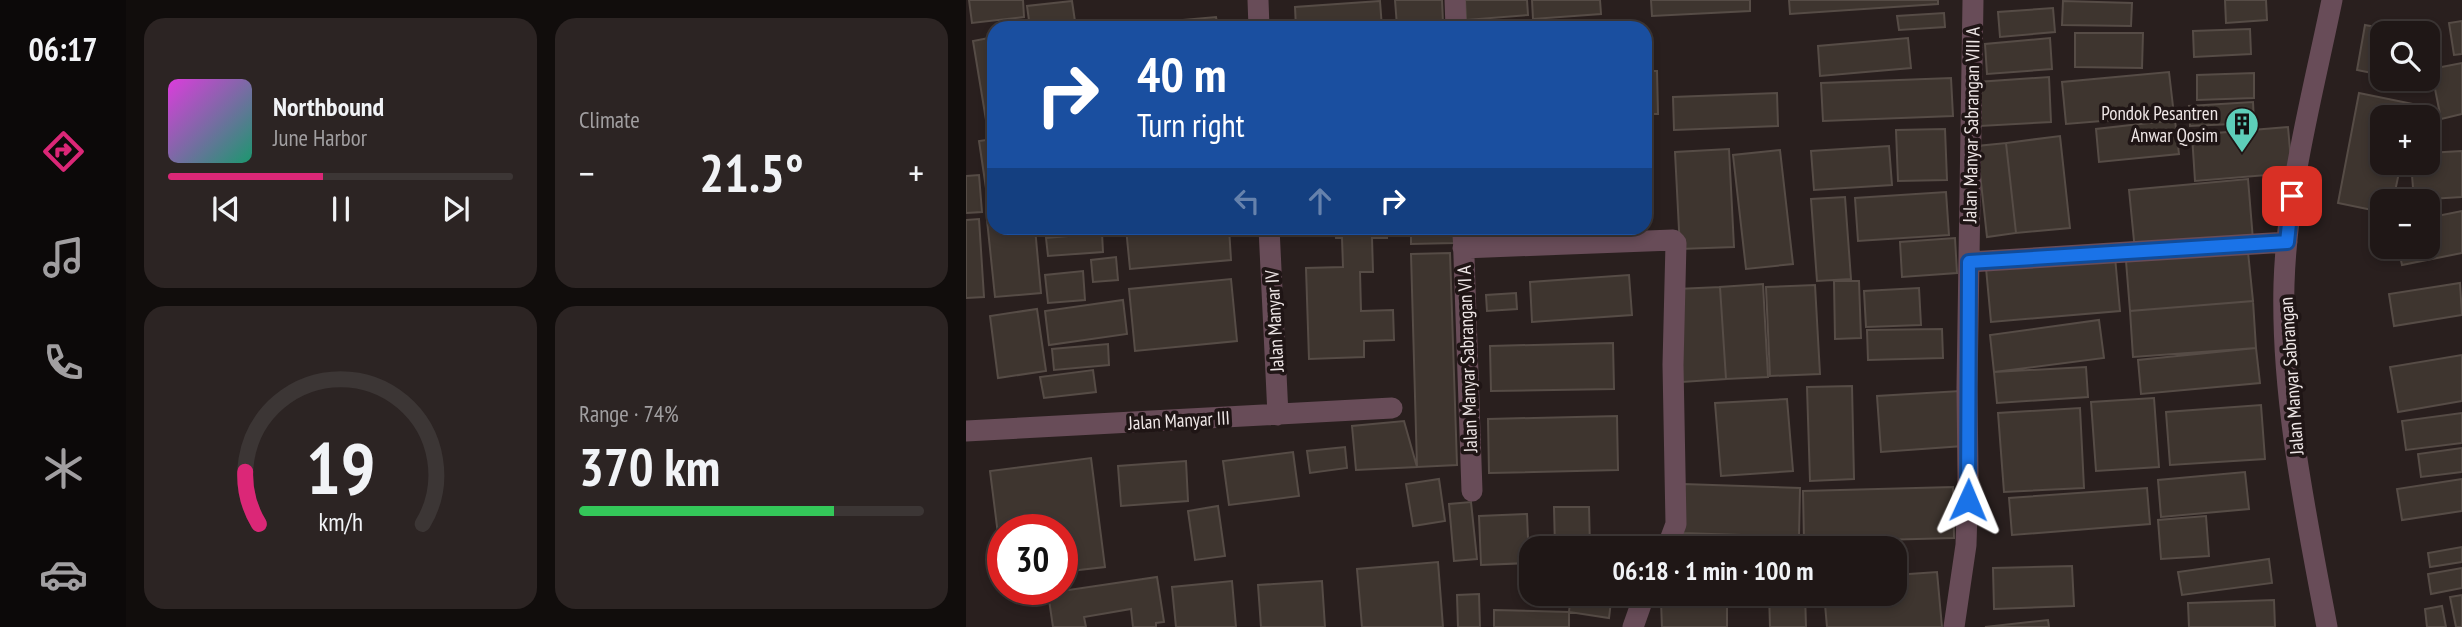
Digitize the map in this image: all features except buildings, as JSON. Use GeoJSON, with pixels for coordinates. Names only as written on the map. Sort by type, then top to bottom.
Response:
{"type":"FeatureCollection","features":[{"type":"Feature","properties":{"kind":"street"},"geometry":{"type":"LineString","coordinates":[[1258,0],[1259,21]]}},
{"type":"Feature","properties":{"kind":"street"},"geometry":{"type":"LineString","coordinates":[[1455,0],[1456,21]]}},
{"type":"Feature","properties":{"kind":"street","name":"Jalan Manyar Sabrangan VIII A"},"geometry":{"type":"LineString","coordinates":[[1954,627],[1966,545],[1973,0]]}},
{"type":"Feature","properties":{"kind":"street","name":"Jalan Manyar Sabrangan"},"geometry":{"type":"LineString","coordinates":[[2327,627],[2299,479],[2285,334],[2284,283],[2292,196],[2332,0]]}},
{"type":"Feature","properties":{"kind":"street","name":"Jalan Manyar IV"},"geometry":{"type":"LineString","coordinates":[[1269,235],[1278,415]]}},
{"type":"Feature","properties":{"kind":"street"},"geometry":{"type":"LineString","coordinates":[[1463,238],[1672,240],[1676,243],[1672,365],[1676,524],[1672,536]]}},
{"type":"Feature","properties":{"kind":"street","name":"Jalan Manyar Sabrangan VI A"},"geometry":{"type":"LineString","coordinates":[[1463,238],[1472,491]]}},
{"type":"Feature","properties":{"kind":"street"},"geometry":{"type":"LineString","coordinates":[[1969,262],[2287,242]]}},
{"type":"Feature","properties":{"kind":"street","name":"Jalan Manyar III"},"geometry":{"type":"LineString","coordinates":[[966,430],[1392,408]]}},
{"type":"Feature","properties":{"kind":"street"},"geometry":{"type":"LineString","coordinates":[[1633,627],[1640,606]]}},
{"type":"Feature","properties":{"kind":"place","name":"Pondok Pesantren Anwar Qosim"},"geometry":{"type":"Point","coordinates":[2242,154]}},
{"type":"Feature","properties":{"kind":"route"},"geometry":{"type":"LineString","coordinates":[[1968,500],[1969,262],[2287,242],[2292,196]]}}]}
